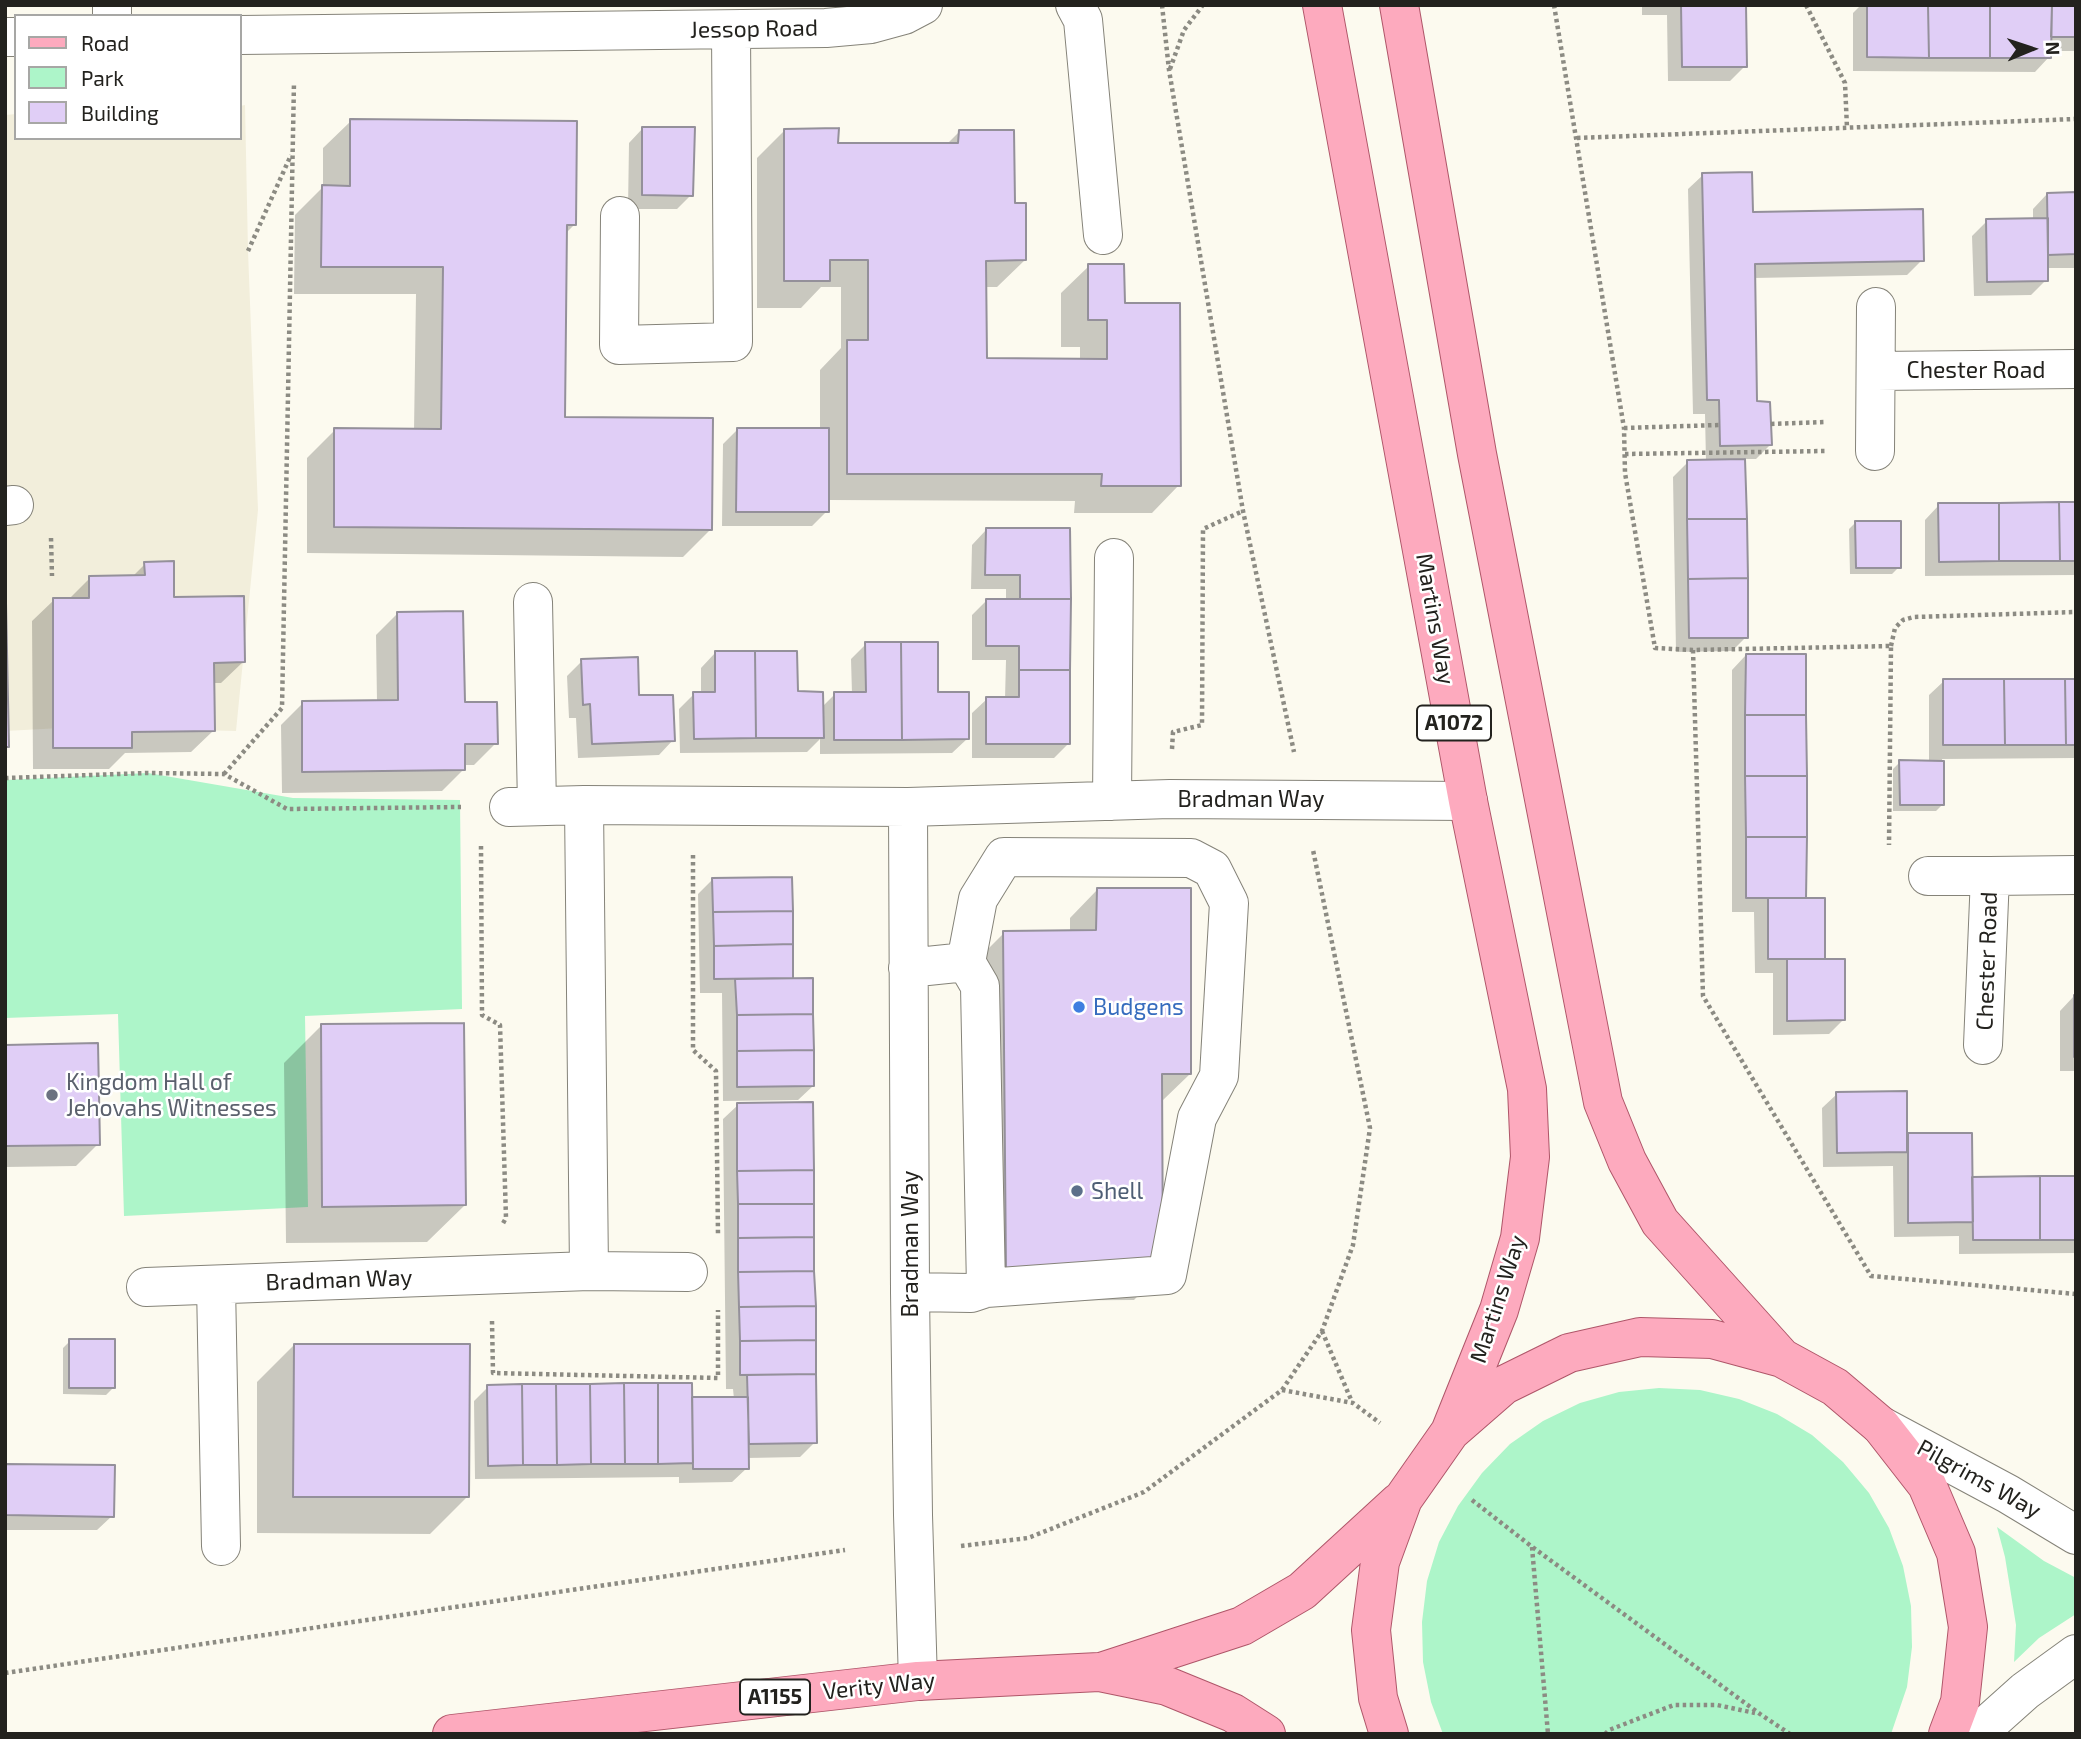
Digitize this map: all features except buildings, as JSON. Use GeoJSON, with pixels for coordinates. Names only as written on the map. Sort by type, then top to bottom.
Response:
{"type":"FeatureCollection","features":[{"type":"Feature","properties":{"kind":"main road","name":"Martins Way"},"geometry":{"type":"LineString","coordinates":[[1322,5],[1468,801],[1527,1089],[1530,1157],[1520,1238],[1499,1310],[1450,1432],[1403,1499],[1380,1562],[1371,1630],[1378,1698],[1389,1734]]}},
{"type":"Feature","properties":{"kind":"main road","name":"Martins Way"},"geometry":{"type":"LineString","coordinates":[[1399,5],[1477,454],[1603,1102],[1627,1161],[1660,1222],[1782,1358]]}},
{"type":"Feature","properties":{"kind":"main road","name":"Martins Way"},"geometry":{"type":"LineString","coordinates":[[1450,1432],[1504,1385],[1569,1353],[1640,1337],[1712,1339],[1782,1358],[1836,1387],[1881,1426],[1927,1485],[1956,1553],[1968,1627],[1960,1702],[1948,1734]]}},
{"type":"Feature","properties":{"kind":"main road","name":"Verity Way"},"geometry":{"type":"LineString","coordinates":[[1099,1672],[1242,1626],[1302,1591],[1403,1499]]}},
{"type":"Feature","properties":{"kind":"main road","name":"Verity Way"},"geometry":{"type":"LineString","coordinates":[[452,1734],[630,1723],[918,1681],[1099,1672],[1167,1686],[1233,1713],[1266,1734]]}},
{"type":"Feature","properties":{"kind":"street","name":"Jessop Road"},"geometry":{"type":"LineString","coordinates":[[242,35],[580,18],[731,30],[826,28],[871,24],[904,15],[923,5]]}},
{"type":"Feature","properties":{"kind":"street"},"geometry":{"type":"LineString","coordinates":[[1075,5],[1083,20],[1103,235]]}},
{"type":"Feature","properties":{"kind":"street"},"geometry":{"type":"LineString","coordinates":[[620,216],[619,345],[733,342],[731,30]]}},
{"type":"Feature","properties":{"kind":"street","name":"Chester Road"},"geometry":{"type":"LineString","coordinates":[[1875,451],[1876,307]]}},
{"type":"Feature","properties":{"kind":"street","name":"Chester Road"},"geometry":{"type":"LineString","coordinates":[[1876,371],[2076,369]]}},
{"type":"Feature","properties":{"kind":"street"},"geometry":{"type":"LineString","coordinates":[[1112,801],[1114,558]]}},
{"type":"Feature","properties":{"kind":"street"},"geometry":{"type":"LineString","coordinates":[[523,807],[533,602]]}},
{"type":"Feature","properties":{"kind":"street","name":"Bradman Way"},"geometry":{"type":"LineString","coordinates":[[523,807],[908,807],[1170,799],[1468,801]]}},
{"type":"Feature","properties":{"kind":"street"},"geometry":{"type":"LineString","coordinates":[[584,805],[589,1271]]}},
{"type":"Feature","properties":{"kind":"street","name":"Bradman Way"},"geometry":{"type":"LineString","coordinates":[[908,807],[910,1292],[918,1681]]}},
{"type":"Feature","properties":{"kind":"street"},"geometry":{"type":"LineString","coordinates":[[910,1292],[971,1293],[986,1288],[1167,1275],[1197,1118],[1219,1076],[1229,903],[1212,869],[1191,858],[1004,857],[978,900],[966,962],[980,986],[986,1288]]}},
{"type":"Feature","properties":{"kind":"street","name":"Chester Road"},"geometry":{"type":"LineString","coordinates":[[1928,876],[2076,875]]}},
{"type":"Feature","properties":{"kind":"street","name":"Chester Road"},"geometry":{"type":"LineString","coordinates":[[1983,1045],[1990,876]]}},
{"type":"Feature","properties":{"kind":"street"},"geometry":{"type":"LineString","coordinates":[[908,968],[966,962]]}},
{"type":"Feature","properties":{"kind":"street","name":"Bradman Way"},"geometry":{"type":"LineString","coordinates":[[146,1287],[589,1271],[688,1272]]}},
{"type":"Feature","properties":{"kind":"street"},"geometry":{"type":"LineString","coordinates":[[216,1285],[221,1546]]}},
{"type":"Feature","properties":{"kind":"street","name":"Pilgrims Way"},"geometry":{"type":"LineString","coordinates":[[1881,1426],[2008,1493],[2076,1535]]}},
{"type":"Feature","properties":{"kind":"street"},"geometry":{"type":"LineString","coordinates":[[1977,1734],[2025,1691],[2076,1654]]}},
{"type":"Feature","properties":{"kind":"path"},"geometry":{"type":"LineString","coordinates":[[1162,5],[1170,70],[1243,511],[1297,764]]}},
{"type":"Feature","properties":{"kind":"path"},"geometry":{"type":"LineString","coordinates":[[1170,70],[1184,30],[1203,5]]}},
{"type":"Feature","properties":{"kind":"path"},"geometry":{"type":"LineString","coordinates":[[1554,5],[1623,428],[1625,473],[1655,648],[1693,650],[1891,646]]}},
{"type":"Feature","properties":{"kind":"path"},"geometry":{"type":"LineString","coordinates":[[1806,5],[1845,83],[1847,128]]}},
{"type":"Feature","properties":{"kind":"path"},"geometry":{"type":"LineString","coordinates":[[224,774],[282,708],[295,34]]}},
{"type":"Feature","properties":{"kind":"path"},"geometry":{"type":"LineString","coordinates":[[1577,138],[2076,120]]}},
{"type":"Feature","properties":{"kind":"path"},"geometry":{"type":"LineString","coordinates":[[248,251],[293,151]]}},
{"type":"Feature","properties":{"kind":"path"},"geometry":{"type":"LineString","coordinates":[[1623,428],[1719,425]]}},
{"type":"Feature","properties":{"kind":"path"},"geometry":{"type":"LineString","coordinates":[[1625,454],[1875,451]]}},
{"type":"Feature","properties":{"kind":"path"},"geometry":{"type":"LineString","coordinates":[[1170,799],[1173,732],[1202,725],[1203,530],[1243,511]]}},
{"type":"Feature","properties":{"kind":"path"},"geometry":{"type":"LineString","coordinates":[[1889,852],[1891,646],[1895,628],[1903,620],[1914,617],[2076,612]]}},
{"type":"Feature","properties":{"kind":"path"},"geometry":{"type":"LineString","coordinates":[[1693,650],[1703,996],[1871,1276],[2076,1294]]}},
{"type":"Feature","properties":{"kind":"path"},"geometry":{"type":"LineString","coordinates":[[5,778],[148,773],[224,774],[287,809],[523,807]]}},
{"type":"Feature","properties":{"kind":"path"},"geometry":{"type":"LineString","coordinates":[[957,1547],[1028,1538],[1144,1492],[1282,1390],[1322,1331],[1353,1245],[1370,1128],[1312,845]]}},
{"type":"Feature","properties":{"kind":"path"},"geometry":{"type":"LineString","coordinates":[[1322,1331],[1353,1403]]}},
{"type":"Feature","properties":{"kind":"path"},"geometry":{"type":"LineString","coordinates":[[1282,1390],[1353,1403],[1380,1423]]}},
{"type":"Feature","properties":{"kind":"path"},"geometry":{"type":"LineString","coordinates":[[1472,1500],[1759,1714],[1790,1734]]}},
{"type":"Feature","properties":{"kind":"path"},"geometry":{"type":"LineString","coordinates":[[1531,1546],[1548,1734]]}},
{"type":"Feature","properties":{"kind":"path"},"geometry":{"type":"LineString","coordinates":[[5,1673],[845,1550]]}},
{"type":"Feature","properties":{"kind":"path"},"geometry":{"type":"LineString","coordinates":[[1605,1734],[1609,1730],[1674,1705],[1717,1705],[1759,1714]]}},
{"type":"Feature","properties":{"kind":"shaded area"},"geometry":{"type":"Polygon","coordinates":[[[245,105],[258,510],[236,731],[81,727],[5,731],[5,115],[14,114],[14,140],[242,140],[242,106],[245,105]]]}},
{"type":"Feature","properties":{"kind":"green space"},"geometry":{"type":"Polygon","coordinates":[[[148,773],[293,798],[460,800],[462,1009],[305,1016],[308,1207],[124,1216],[118,1014],[5,1018],[5,780],[148,773]]]}},
{"type":"Feature","properties":{"kind":"green space"},"geometry":{"type":"Polygon","coordinates":[[[1659,1388],[1700,1390],[1739,1399],[1777,1414],[1812,1435],[1843,1462],[1869,1493],[1889,1528],[1903,1566],[1911,1606],[1912,1647],[1907,1687],[1891,1734],[1443,1734],[1431,1702],[1423,1662],[1422,1622],[1427,1581],[1439,1542],[1458,1506],[1482,1473],[1510,1444],[1543,1421],[1580,1403],[1619,1392],[1659,1388]]]}},
{"type":"Feature","properties":{"kind":"green space"},"geometry":{"type":"Polygon","coordinates":[[[1997,1527],[2044,1561],[2076,1578],[2076,1614],[2039,1638],[2014,1662],[2016,1625],[2005,1557],[1997,1527]]]}},
{"type":"Feature","properties":{"kind":"place","name":"Budgens"},"geometry":{"type":"Point","coordinates":[1079,1007]}},
{"type":"Feature","properties":{"kind":"place","name":"Kingdom Hall of Jehovahs Witnesses"},"geometry":{"type":"Point","coordinates":[52,1095]}},
{"type":"Feature","properties":{"kind":"place","name":"Shell"},"geometry":{"type":"Point","coordinates":[1077,1191]}}]}
